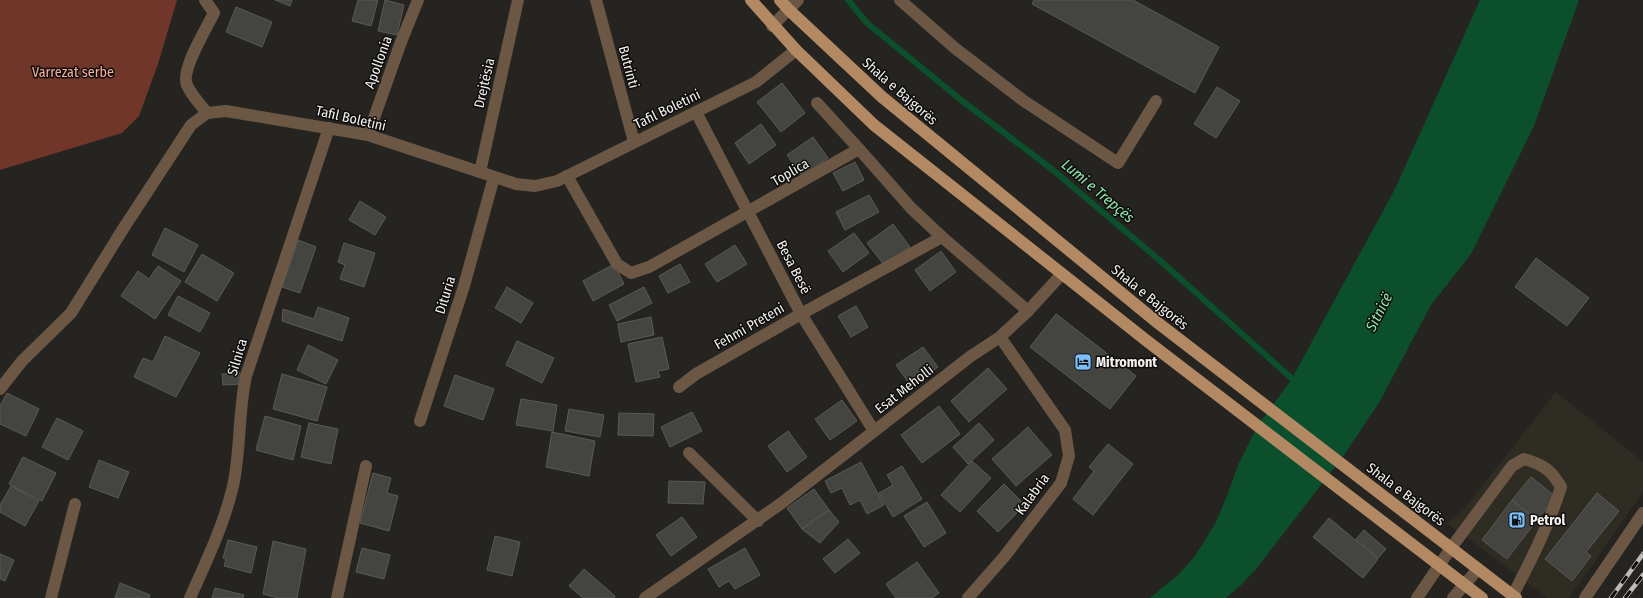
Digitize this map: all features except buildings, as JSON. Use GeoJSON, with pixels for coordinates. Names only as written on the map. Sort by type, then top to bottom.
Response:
{"type":"FeatureCollection","features":[{"type":"Feature","properties":{"kind":"main road"},"geometry":{"type":"LineString","coordinates":[[750,0],[772,26],[874,125],[1061,275],[1482,598]]}},
{"type":"Feature","properties":{"kind":"main road","name":"Shala e Bajgorës"},"geometry":{"type":"LineString","coordinates":[[780,0],[882,97],[1158,323],[1515,597]]}},
{"type":"Feature","properties":{"kind":"street"},"geometry":{"type":"LineString","coordinates":[[0,389],[22,361],[71,313],[123,229],[191,125],[207,113],[186,85],[185,75],[214,13],[206,0]]}},
{"type":"Feature","properties":{"kind":"street","name":"Apollonia"},"geometry":{"type":"LineString","coordinates":[[368,135],[401,42],[418,0]]}},
{"type":"Feature","properties":{"kind":"street","name":"Drejtësia"},"geometry":{"type":"LineString","coordinates":[[480,172],[518,0]]}},
{"type":"Feature","properties":{"kind":"street","name":"Butrinti"},"geometry":{"type":"LineString","coordinates":[[596,0],[634,142]]}},
{"type":"Feature","properties":{"kind":"street"},"geometry":{"type":"LineString","coordinates":[[772,26],[798,0]]}},
{"type":"Feature","properties":{"kind":"street"},"geometry":{"type":"LineString","coordinates":[[900,0],[962,54],[1024,101],[1118,163],[1156,102]]}},
{"type":"Feature","properties":{"kind":"street","name":"Tafil Boletini"},"geometry":{"type":"LineString","coordinates":[[207,113],[226,111],[368,135],[516,184],[535,186],[556,181],[567,176],[756,82],[796,50]]}},
{"type":"Feature","properties":{"kind":"street"},"geometry":{"type":"LineString","coordinates":[[817,103],[911,208],[942,237],[1028,310]]}},
{"type":"Feature","properties":{"kind":"street","name":"Besa Besë"},"geometry":{"type":"LineString","coordinates":[[696,112],[801,314],[874,431]]}},
{"type":"Feature","properties":{"kind":"street","name":"Silnica"},"geometry":{"type":"LineString","coordinates":[[190,598],[209,555],[233,487],[238,454],[243,390],[246,376],[330,128]]}},
{"type":"Feature","properties":{"kind":"street","name":"Toplica"},"geometry":{"type":"LineString","coordinates":[[567,176],[617,264],[631,273],[649,268],[859,149]]}},
{"type":"Feature","properties":{"kind":"street","name":"Dituria"},"geometry":{"type":"LineString","coordinates":[[420,421],[464,286],[494,177]]}},
{"type":"Feature","properties":{"kind":"street","name":"Fehmi Preteni"},"geometry":{"type":"LineString","coordinates":[[679,388],[696,374],[801,314],[942,237]]}},
{"type":"Feature","properties":{"kind":"street","name":"Esat Meholli"},"geometry":{"type":"LineString","coordinates":[[645,598],[780,505],[971,356],[1000,337],[1061,275]]}},
{"type":"Feature","properties":{"kind":"street","name":"Kalabria"},"geometry":{"type":"LineString","coordinates":[[968,598],[1004,557],[1061,483],[1069,456],[1065,430],[1000,337]]}},
{"type":"Feature","properties":{"kind":"street"},"geometry":{"type":"LineString","coordinates":[[690,453],[758,521]]}},
{"type":"Feature","properties":{"kind":"street"},"geometry":{"type":"LineString","coordinates":[[1417,598],[1451,548],[1512,466],[1524,459],[1538,463],[1554,475],[1561,487],[1555,507],[1515,597]]}},
{"type":"Feature","properties":{"kind":"street"},"geometry":{"type":"LineString","coordinates":[[337,598],[366,466]]}},
{"type":"Feature","properties":{"kind":"street"},"geometry":{"type":"LineString","coordinates":[[51,598],[75,504]]}},
{"type":"Feature","properties":{"kind":"street"},"geometry":{"type":"LineString","coordinates":[[1585,598],[1643,513]]}},
{"type":"Feature","properties":{"kind":"street"},"geometry":{"type":"LineString","coordinates":[[1453,598],[1478,568]]}},
{"type":"Feature","properties":{"kind":"shaded area"},"geometry":{"type":"Polygon","coordinates":[[[1556,392],[1643,462],[1643,492],[1569,598],[1548,598],[1447,523],[1465,508],[1556,392]]]}},
{"type":"Feature","properties":{"kind":"green space","name":"Varrezat serbe"},"geometry":{"type":"Polygon","coordinates":[[[0,0],[177,0],[158,64],[139,116],[122,133],[0,170],[0,0]]]}},
{"type":"Feature","properties":{"kind":"water","name":"Sitnicë"},"geometry":{"type":"Polygon","coordinates":[[[1480,0],[1579,0],[1534,126],[1471,254],[1431,305],[1380,401],[1344,455],[1257,568],[1226,598],[1150,598],[1178,575],[1195,556],[1216,522],[1238,465],[1258,425],[1291,380],[1395,189],[1480,0]]]}},
{"type":"Feature","properties":{"kind":"waterway","name":"Lumi e Trepçës"},"geometry":{"type":"LineString","coordinates":[[848,0],[867,23],[961,100],[1053,170],[1164,264],[1298,384]]}},
{"type":"Feature","properties":{"kind":"railway"},"geometry":{"type":"LineString","coordinates":[[1611,598],[1643,554]]}},
{"type":"Feature","properties":{"kind":"railway"},"geometry":{"type":"LineString","coordinates":[[1625,598],[1643,575]]}},
{"type":"Feature","properties":{"kind":"place","name":"Mitromont"},"geometry":{"type":"Point","coordinates":[1083,362]}},
{"type":"Feature","properties":{"kind":"place","name":"Petrol"},"geometry":{"type":"Point","coordinates":[1517,520]}}]}
